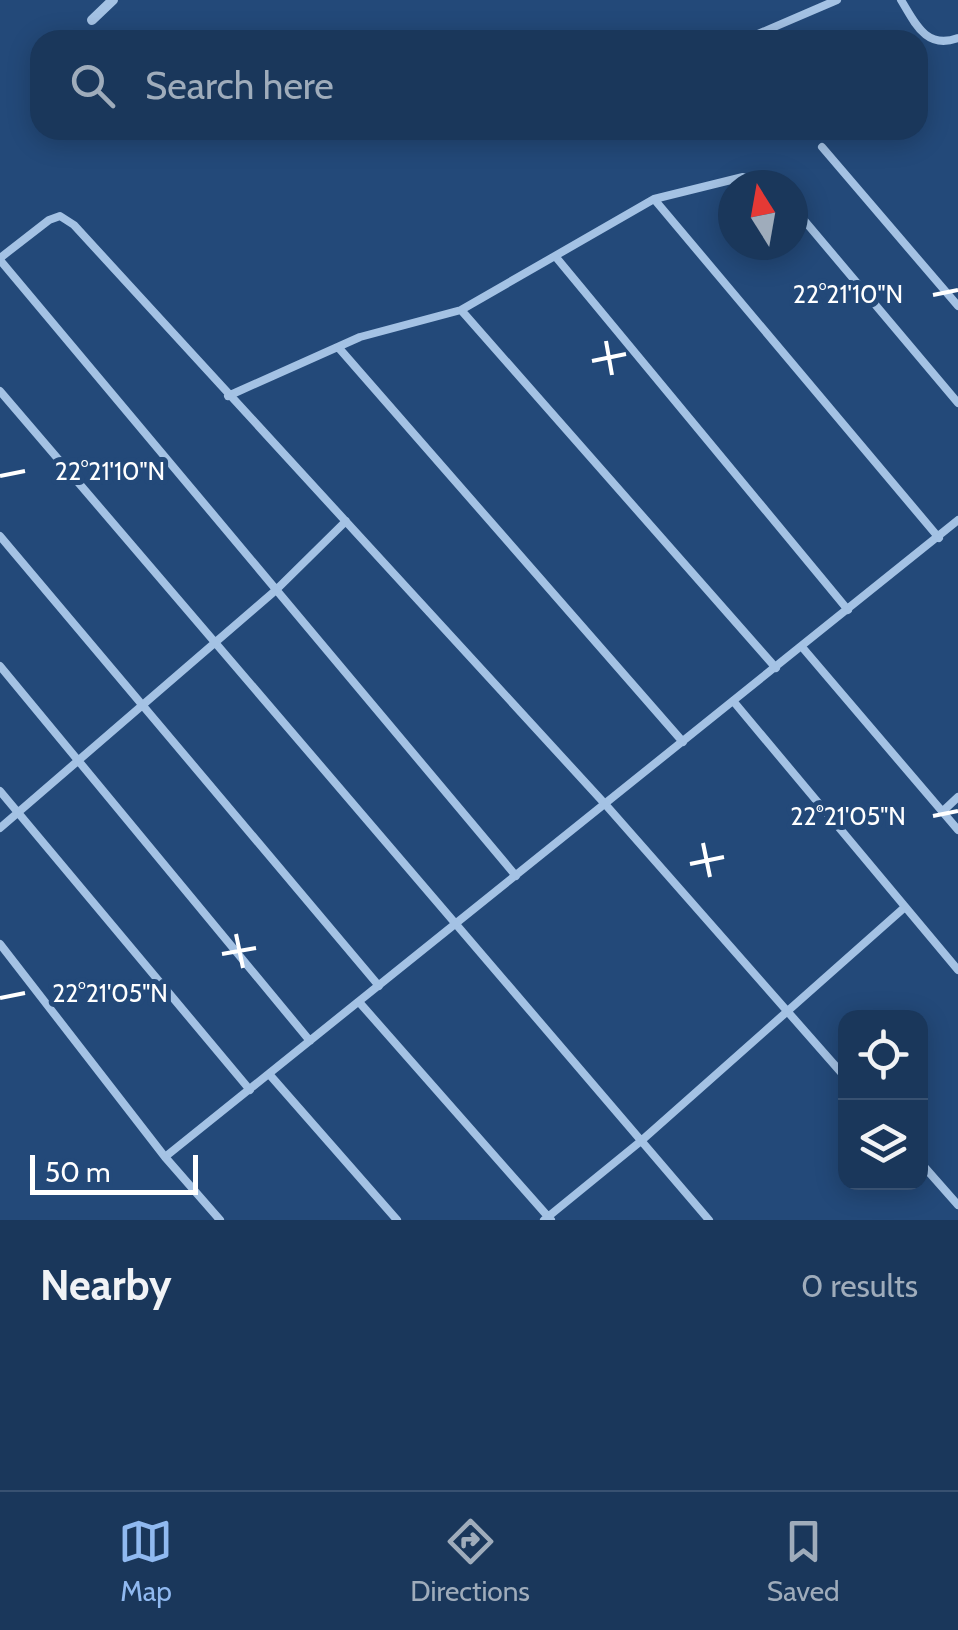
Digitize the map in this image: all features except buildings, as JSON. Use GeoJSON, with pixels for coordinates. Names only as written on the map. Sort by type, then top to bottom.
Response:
{"type":"FeatureCollection","features":[{"type":"Feature","properties":{"kind":"street"},"geometry":{"type":"LineString","coordinates":[[92,20],[113,0]]}},
{"type":"Feature","properties":{"kind":"lane"},"geometry":{"type":"LineString","coordinates":[[767,30],[837,0]]}},
{"type":"Feature","properties":{"kind":"lane"},"geometry":{"type":"LineString","coordinates":[[901,0],[919,30]]}},
{"type":"Feature","properties":{"kind":"lane"},"geometry":{"type":"LineString","coordinates":[[928,38],[936,41],[958,38]]}},
{"type":"Feature","properties":{"kind":"lane"},"geometry":{"type":"LineString","coordinates":[[822,147],[958,306]]}},
{"type":"Feature","properties":{"kind":"lane"},"geometry":{"type":"LineString","coordinates":[[228,396],[338,347],[461,310],[654,199],[718,183]]}},
{"type":"Feature","properties":{"kind":"lane"},"geometry":{"type":"LineString","coordinates":[[654,199],[938,538]]}},
{"type":"Feature","properties":{"kind":"lane"},"geometry":{"type":"LineString","coordinates":[[516,876],[0,259],[48,220],[60,216],[97,248],[228,396],[606,804],[838,1069]]}},
{"type":"Feature","properties":{"kind":"lane"},"geometry":{"type":"LineString","coordinates":[[808,225],[958,402]]}},
{"type":"Feature","properties":{"kind":"lane"},"geometry":{"type":"LineString","coordinates":[[555,256],[848,610]]}},
{"type":"Feature","properties":{"kind":"lane"},"geometry":{"type":"LineString","coordinates":[[461,310],[776,668]]}},
{"type":"Feature","properties":{"kind":"lane"},"geometry":{"type":"LineString","coordinates":[[338,347],[683,742]]}},
{"type":"Feature","properties":{"kind":"lane"},"geometry":{"type":"LineString","coordinates":[[0,392],[709,1220]]}},
{"type":"Feature","properties":{"kind":"lane"},"geometry":{"type":"LineString","coordinates":[[0,828],[276,590],[346,520]]}},
{"type":"Feature","properties":{"kind":"lane"},"geometry":{"type":"LineString","coordinates":[[165,1157],[958,520]]}},
{"type":"Feature","properties":{"kind":"lane"},"geometry":{"type":"LineString","coordinates":[[0,536],[378,986]]}},
{"type":"Feature","properties":{"kind":"lane"},"geometry":{"type":"LineString","coordinates":[[802,647],[958,830]]}},
{"type":"Feature","properties":{"kind":"lane"},"geometry":{"type":"LineString","coordinates":[[0,666],[310,1041]]}},
{"type":"Feature","properties":{"kind":"lane"},"geometry":{"type":"LineString","coordinates":[[734,702],[958,970]]}},
{"type":"Feature","properties":{"kind":"lane"},"geometry":{"type":"LineString","coordinates":[[0,791],[250,1090]]}},
{"type":"Feature","properties":{"kind":"lane"},"geometry":{"type":"LineString","coordinates":[[942,812],[958,797]]}},
{"type":"Feature","properties":{"kind":"lane"},"geometry":{"type":"LineString","coordinates":[[359,1002],[548,1219],[905,907]]}},
{"type":"Feature","properties":{"kind":"lane"},"geometry":{"type":"LineString","coordinates":[[0,944],[165,1157],[220,1220]]}},
{"type":"Feature","properties":{"kind":"lane"},"geometry":{"type":"LineString","coordinates":[[270,1074],[398,1220]]}},
{"type":"Feature","properties":{"kind":"lane"},"geometry":{"type":"LineString","coordinates":[[928,1171],[958,1204]]}}]}
